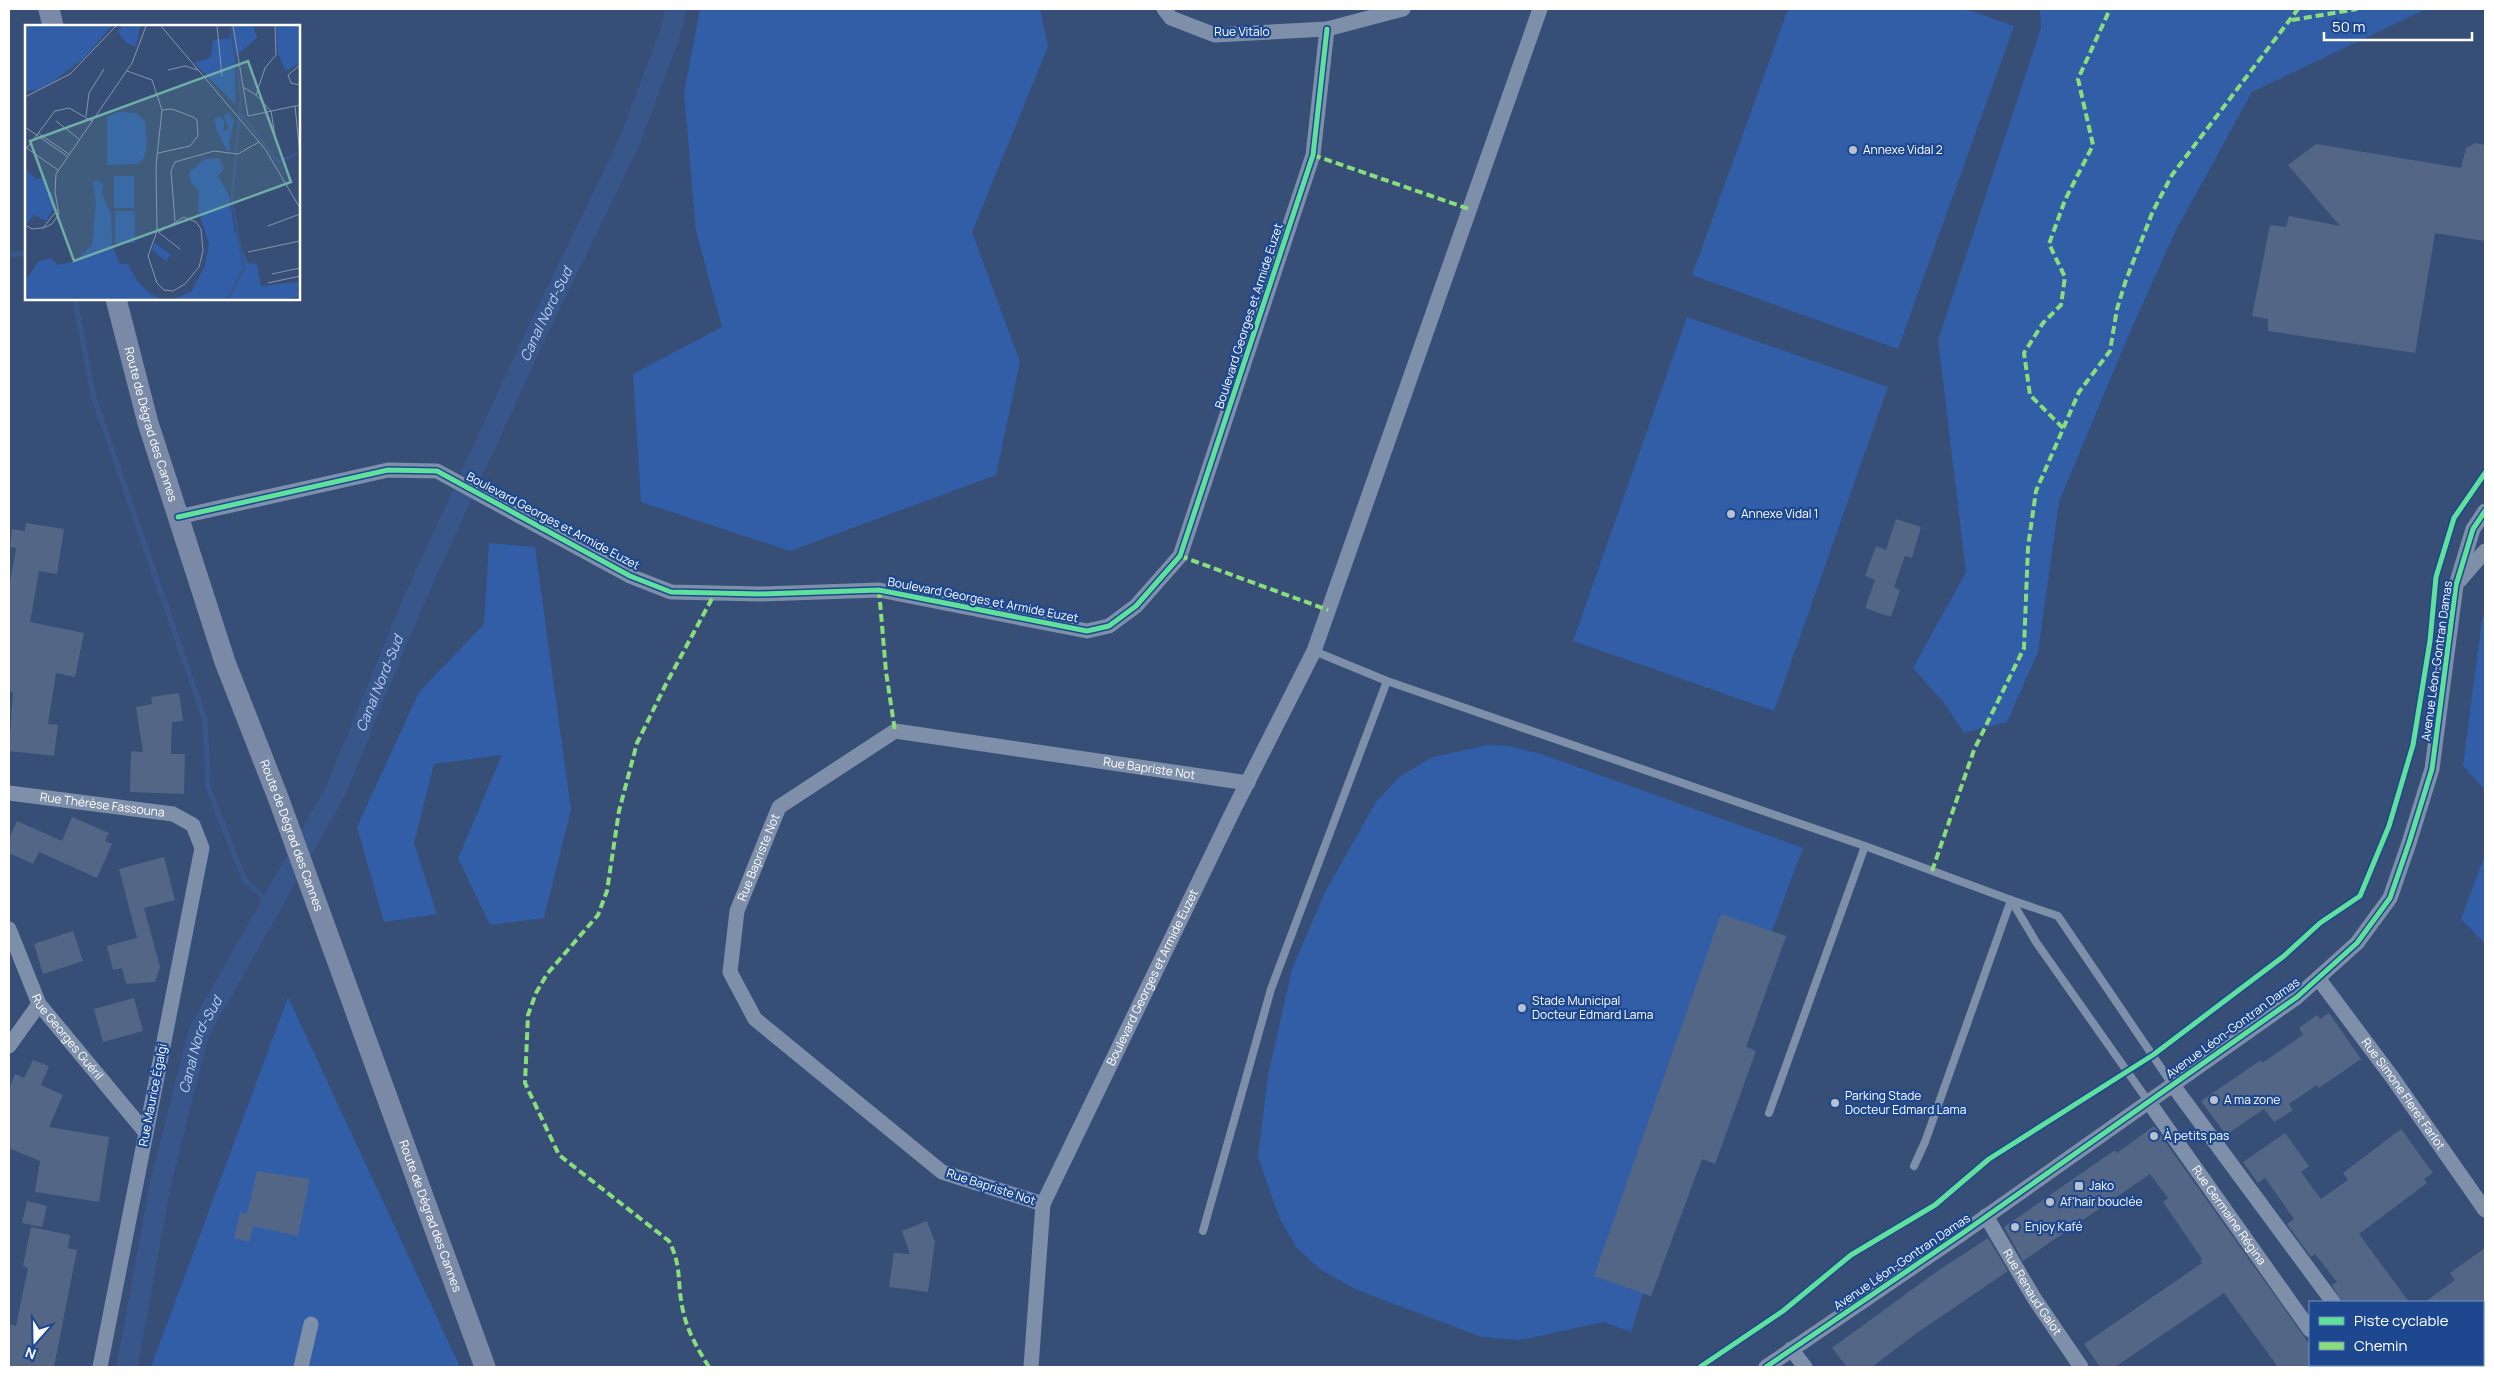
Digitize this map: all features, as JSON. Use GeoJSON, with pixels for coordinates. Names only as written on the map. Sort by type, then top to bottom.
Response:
{"type":"FeatureCollection","features":[{"type":"Feature","properties":{"kind":"street"},"geometry":{"type":"LineString","coordinates":[[49,9],[53,25]]}},
{"type":"Feature","properties":{"kind":"street","name":"Rue Vitalo"},"geometry":{"type":"LineString","coordinates":[[1164,9],[1171,18],[1215,35],[1327,29],[1403,9]]}},
{"type":"Feature","properties":{"kind":"street","name":"Boulevard Georges et Armide Euzet"},"geometry":{"type":"LineString","coordinates":[[1031,1367],[1043,1204],[1314,651],[1540,9]]}},
{"type":"Feature","properties":{"kind":"street","name":"Boulevard Georges et Armide Euzet"},"geometry":{"type":"LineString","coordinates":[[178,517],[388,470],[436,471],[630,576],[671,592],[760,594],[879,590],[1087,631],[1109,626],[1136,606],[1180,556],[1313,154],[1327,29]]}},
{"type":"Feature","properties":{"kind":"street","name":"Route de Dégrad des Cannes"},"geometry":{"type":"LineString","coordinates":[[116,300],[148,423],[225,662],[278,800],[485,1367]]}},
{"type":"Feature","properties":{"kind":"street","name":"Avenue Léon-Gontran Damas"},"geometry":{"type":"LineString","coordinates":[[1766,1367],[1986,1216],[2297,997],[2357,943],[2390,898],[2432,770],[2456,585],[2473,529],[2485,512]]}},
{"type":"Feature","properties":{"kind":"street","name":"Avenue Léon-Gontran Damas"},"geometry":{"type":"LineString","coordinates":[[2456,585],[2485,551]]}},
{"type":"Feature","properties":{"kind":"street","name":"Rue Bapriste Not"},"geometry":{"type":"LineString","coordinates":[[1043,1204],[942,1172],[755,1019],[730,972],[737,911],[779,807],[896,731],[1248,783]]}},
{"type":"Feature","properties":{"kind":"street","name":"Rue Thérèse Fassouna"},"geometry":{"type":"LineString","coordinates":[[9,793],[173,814],[193,825]]}},
{"type":"Feature","properties":{"kind":"street","name":"Rue Maurice Égalgi"},"geometry":{"type":"LineString","coordinates":[[100,1367],[202,848],[193,825]]}},
{"type":"Feature","properties":{"kind":"street","name":"Rue Georges Guéril"},"geometry":{"type":"LineString","coordinates":[[9,929],[39,1004],[146,1133]]}},
{"type":"Feature","properties":{"kind":"street","name":"Rue Simone Fleret Farlot"},"geometry":{"type":"LineString","coordinates":[[2318,978],[2392,1077],[2485,1210]]}},
{"type":"Feature","properties":{"kind":"street"},"geometry":{"type":"LineString","coordinates":[[9,1046],[39,1004]]}},
{"type":"Feature","properties":{"kind":"street"},"geometry":{"type":"LineString","coordinates":[[2172,1084],[2332,1301]]}},
{"type":"Feature","properties":{"kind":"street","name":"Rue Germaine Régina"},"geometry":{"type":"LineString","coordinates":[[2148,1101],[2309,1329]]}},
{"type":"Feature","properties":{"kind":"street","name":"Rue Renaud Galot"},"geometry":{"type":"LineString","coordinates":[[1986,1216],[2034,1298],[2081,1367]]}},
{"type":"Feature","properties":{"kind":"street"},"geometry":{"type":"LineString","coordinates":[[301,1367],[311,1324]]}},
{"type":"Feature","properties":{"kind":"street"},"geometry":{"type":"LineString","coordinates":[[1791,1349],[1805,1367]]}},
{"type":"Feature","properties":{"kind":"lane"},"geometry":{"type":"LineString","coordinates":[[1314,651],[1387,681],[1865,846],[2058,916],[2172,1084]]}},
{"type":"Feature","properties":{"kind":"lane"},"geometry":{"type":"LineString","coordinates":[[1203,1231],[1271,989],[1387,681]]}},
{"type":"Feature","properties":{"kind":"lane"},"geometry":{"type":"LineString","coordinates":[[1769,1113],[1865,846]]}},
{"type":"Feature","properties":{"kind":"lane"},"geometry":{"type":"LineString","coordinates":[[2011,900],[2036,942],[2148,1101]]}},
{"type":"Feature","properties":{"kind":"lane"},"geometry":{"type":"LineString","coordinates":[[1914,1166],[1925,1142],[2011,900]]}},
{"type":"Feature","properties":{"kind":"shaded area"},"geometry":{"type":"Polygon","coordinates":[[[700,9],[1040,9],[1048,47],[972,232],[1020,362],[996,475],[790,551],[641,502],[633,374],[722,327],[696,231],[684,93],[700,9]]]}},
{"type":"Feature","properties":{"kind":"shaded area","name":"Annexe Vidal 2"},"geometry":{"type":"Polygon","coordinates":[[[1788,9],[1966,9],[2014,26],[1898,349],[1692,275],[1788,9]]]}},
{"type":"Feature","properties":{"kind":"shaded area"},"geometry":{"type":"Polygon","coordinates":[[[2040,9],[2426,9],[2252,92],[2175,232],[2127,339],[2059,502],[2038,652],[2007,722],[1964,733],[1945,704],[1913,668],[1966,572],[1938,340],[2041,28],[2040,9]]]}},
{"type":"Feature","properties":{"kind":"shaded area","name":"Annexe Vidal 1"},"geometry":{"type":"Polygon","coordinates":[[[1687,317],[1888,387],[1774,711],[1573,641],[1687,317]]]}},
{"type":"Feature","properties":{"kind":"shaded area"},"geometry":{"type":"Polygon","coordinates":[[[489,543],[535,547],[571,810],[544,918],[490,925],[458,858],[502,755],[434,764],[414,843],[437,914],[384,922],[357,827],[419,692],[484,624],[489,543]]]}},
{"type":"Feature","properties":{"kind":"shaded area"},"geometry":{"type":"Polygon","coordinates":[[[2485,615],[2485,790],[2463,766],[2482,619],[2485,615]]]}},
{"type":"Feature","properties":{"kind":"shaded area","name":"Stade Municipal Docteur Edmard Lama"},"geometry":{"type":"Polygon","coordinates":[[[1488,745],[1509,746],[1541,754],[1803,848],[1772,931],[1786,937],[1746,1046],[1756,1051],[1715,1164],[1702,1159],[1651,1296],[1643,1294],[1631,1332],[1604,1322],[1520,1340],[1482,1337],[1357,1290],[1321,1270],[1296,1247],[1279,1217],[1258,1157],[1268,1076],[1292,969],[1325,892],[1376,802],[1399,777],[1433,757],[1488,745]]]}},
{"type":"Feature","properties":{"kind":"shaded area"},"geometry":{"type":"Polygon","coordinates":[[[2485,854],[2485,944],[2461,919],[2485,854]]]}},
{"type":"Feature","properties":{"kind":"shaded area"},"geometry":{"type":"Polygon","coordinates":[[[288,997],[460,1367],[151,1367],[288,997]]]}},
{"type":"Feature","properties":{"kind":"building"},"geometry":{"type":"Polygon","coordinates":[[[2475,143],[2485,145],[2485,241],[2435,233],[2415,353],[2268,331],[2268,319],[2252,316],[2270,225],[2286,227],[2289,216],[2340,226],[2288,165],[2316,144],[2461,168],[2466,148],[2475,143]]]}},
{"type":"Feature","properties":{"kind":"building"},"geometry":{"type":"Polygon","coordinates":[[[1896,519],[1921,527],[1912,558],[1905,556],[1894,587],[1900,590],[1891,617],[1865,608],[1875,580],[1865,576],[1876,546],[1886,550],[1896,519]]]}},
{"type":"Feature","properties":{"kind":"building"},"geometry":{"type":"Polygon","coordinates":[[[26,523],[64,529],[57,574],[39,571],[30,622],[84,633],[75,677],[56,673],[48,724],[58,725],[54,756],[9,751],[13,692],[9,691],[9,588],[16,548],[10,547],[12,529],[25,531],[26,523]]]}},
{"type":"Feature","properties":{"kind":"building"},"geometry":{"type":"Polygon","coordinates":[[[179,693],[183,721],[172,722],[171,754],[185,754],[184,794],[130,792],[131,751],[143,752],[136,707],[152,704],[151,697],[179,693]]]}},
{"type":"Feature","properties":{"kind":"building"},"geometry":{"type":"Polygon","coordinates":[[[72,817],[109,833],[105,841],[112,844],[97,878],[39,852],[33,864],[9,853],[9,839],[17,821],[62,841],[72,817]]]}},
{"type":"Feature","properties":{"kind":"building"},"geometry":{"type":"Polygon","coordinates":[[[164,857],[175,900],[144,908],[160,967],[155,982],[126,984],[122,968],[113,970],[107,946],[137,938],[119,869],[164,857]]]}},
{"type":"Feature","properties":{"kind":"building"},"geometry":{"type":"Polygon","coordinates":[[[1721,914],[1786,936],[1746,1047],[1756,1051],[1715,1164],[1702,1159],[1651,1296],[1594,1276],[1721,914]]]}},
{"type":"Feature","properties":{"kind":"building"},"geometry":{"type":"Polygon","coordinates":[[[73,931],[83,961],[43,974],[34,944],[73,931]]]}},
{"type":"Feature","properties":{"kind":"building"},"geometry":{"type":"Polygon","coordinates":[[[134,998],[143,1031],[103,1042],[94,1009],[134,998]]]}},
{"type":"Feature","properties":{"kind":"building"},"geometry":{"type":"Polygon","coordinates":[[[2329,1013],[2361,1059],[2319,1088],[2317,1085],[2289,1104],[2293,1110],[2274,1122],[2264,1109],[2226,1135],[2201,1101],[2261,1060],[2262,1063],[2303,1035],[2299,1028],[2317,1015],[2320,1019],[2329,1013]]]}},
{"type":"Feature","properties":{"kind":"building"},"geometry":{"type":"Polygon","coordinates":[[[33,1060],[49,1066],[41,1085],[63,1095],[49,1127],[109,1137],[99,1202],[35,1192],[40,1161],[9,1148],[9,1090],[15,1074],[24,1078],[33,1060]]]}},
{"type":"Feature","properties":{"kind":"building"},"geometry":{"type":"Polygon","coordinates":[[[2154,1126],[2309,1344],[2310,1367],[2278,1367],[2224,1293],[2115,1367],[2100,1367],[2084,1344],[2202,1263],[2200,1261],[2202,1259],[2163,1202],[2168,1198],[2150,1174],[2023,1261],[2004,1227],[2115,1150],[2117,1153],[2154,1126]]]}},
{"type":"Feature","properties":{"kind":"building"},"geometry":{"type":"Polygon","coordinates":[[[2401,1129],[2433,1173],[2424,1179],[2427,1183],[2359,1234],[2408,1301],[2341,1301],[2332,1285],[2337,1282],[2315,1254],[2311,1257],[2287,1224],[2294,1219],[2265,1178],[2258,1183],[2243,1162],[2285,1133],[2309,1166],[2301,1172],[2321,1199],[2348,1180],[2343,1173],[2401,1129]]]}},
{"type":"Feature","properties":{"kind":"building"},"geometry":{"type":"Polygon","coordinates":[[[257,1171],[310,1179],[298,1236],[253,1226],[249,1242],[234,1238],[240,1212],[247,1214],[257,1171]]]}},
{"type":"Feature","properties":{"kind":"building"},"geometry":{"type":"Polygon","coordinates":[[[27,1201],[47,1206],[42,1227],[22,1223],[27,1201]]]}},
{"type":"Feature","properties":{"kind":"building"},"geometry":{"type":"Polygon","coordinates":[[[927,1221],[935,1242],[928,1292],[889,1287],[894,1253],[910,1254],[902,1231],[927,1221]]]}},
{"type":"Feature","properties":{"kind":"building"},"geometry":{"type":"Polygon","coordinates":[[[31,1227],[70,1235],[68,1248],[77,1250],[54,1367],[9,1367],[9,1324],[16,1326],[28,1268],[23,1266],[31,1227]]]}},
{"type":"Feature","properties":{"kind":"building"},"geometry":{"type":"Polygon","coordinates":[[[1988,1238],[2008,1271],[1914,1335],[1872,1367],[1847,1367],[1832,1348],[1936,1272],[1988,1238]]]}},
{"type":"Feature","properties":{"kind":"building"},"geometry":{"type":"Polygon","coordinates":[[[2485,1248],[2485,1302],[2426,1301],[2455,1280],[2450,1273],[2485,1248]]]}},
{"type":"Feature","properties":{"kind":"waterway","name":"Canal Nord-Sud"},"geometry":{"type":"LineString","coordinates":[[127,1367],[161,1181],[199,1032],[336,790],[412,604],[537,332],[628,145],[670,34],[676,9]]}},
{"type":"Feature","properties":{"kind":"waterway"},"geometry":{"type":"LineString","coordinates":[[9,255],[25,253]]}},
{"type":"Feature","properties":{"kind":"waterway"},"geometry":{"type":"LineString","coordinates":[[75,300],[93,395],[205,720],[208,787],[244,879],[270,904]]}},
{"type":"Feature","properties":{"kind":"marked path"},"geometry":{"type":"LineString","coordinates":[[2063,428],[2030,395],[2024,353],[2043,323],[2061,305],[2065,277],[2049,244],[2065,200],[2093,145],[2078,79],[2110,9]]}},
{"type":"Feature","properties":{"kind":"marked path"},"geometry":{"type":"LineString","coordinates":[[1932,871],[1974,750],[2024,648],[2028,547],[2036,491],[2079,392],[2110,351],[2117,309],[2126,280],[2153,211],[2172,175],[2298,9]]}},
{"type":"Feature","properties":{"kind":"marked path"},"geometry":{"type":"LineString","coordinates":[[2292,20],[2357,9]]}},
{"type":"Feature","properties":{"kind":"marked path"},"geometry":{"type":"LineString","coordinates":[[1313,155],[1469,209]]}},
{"type":"Feature","properties":{"kind":"marked path"},"geometry":{"type":"LineString","coordinates":[[1180,556],[1328,610]]}},
{"type":"Feature","properties":{"kind":"marked path"},"geometry":{"type":"LineString","coordinates":[[879,590],[886,672],[895,731]]}},
{"type":"Feature","properties":{"kind":"marked path"},"geometry":{"type":"LineString","coordinates":[[709,1367],[686,1323],[678,1266],[669,1241],[559,1155],[525,1083],[528,1015],[536,993],[547,974],[598,915],[607,891],[619,811],[637,743],[715,593]]}},
{"type":"Feature","properties":{"kind":"cycle path"},"geometry":{"type":"LineString","coordinates":[[178,517],[388,470],[437,471],[630,576],[671,592],[760,594],[879,590],[1087,631],[1109,626],[1136,606],[1180,556],[1313,155],[1327,29]]}},
{"type":"Feature","properties":{"kind":"cycle path"},"geometry":{"type":"LineString","coordinates":[[1700,1367],[1783,1311],[1851,1255],[1935,1205],[1989,1159],[2153,1055],[2284,956],[2320,923],[2360,896],[2389,826],[2413,745],[2430,641],[2436,577],[2454,518],[2485,473]]}},
{"type":"Feature","properties":{"kind":"cycle path"},"geometry":{"type":"LineString","coordinates":[[1766,1367],[1960,1235],[2297,997],[2357,943],[2390,898],[2432,769],[2456,585],[2473,529],[2485,511]]}},
{"type":"Feature","properties":{"kind":"place","name":"Annexe Vidal 2"},"geometry":{"type":"Point","coordinates":[1853,150]}},
{"type":"Feature","properties":{"kind":"place","name":"Annexe Vidal 1"},"geometry":{"type":"Point","coordinates":[1731,514]}},
{"type":"Feature","properties":{"kind":"place","name":"Stade Municipal Docteur Edmard Lama"},"geometry":{"type":"Point","coordinates":[1522,1008]}},
{"type":"Feature","properties":{"kind":"place","name":"A ma zone"},"geometry":{"type":"Point","coordinates":[2214,1100]}},
{"type":"Feature","properties":{"kind":"place","name":"Parking Stade Docteur Edmard Lama"},"geometry":{"type":"Point","coordinates":[1835,1103]}},
{"type":"Feature","properties":{"kind":"place","name":"À petits pas"},"geometry":{"type":"Point","coordinates":[2154,1136]}},
{"type":"Feature","properties":{"kind":"place","name":"Jako"},"geometry":{"type":"Point","coordinates":[2079,1186]}},
{"type":"Feature","properties":{"kind":"place","name":"Af'hair bouclée"},"geometry":{"type":"Point","coordinates":[2050,1202]}},
{"type":"Feature","properties":{"kind":"place","name":"Enjoy Kafé"},"geometry":{"type":"Point","coordinates":[2015,1227]}}]}
